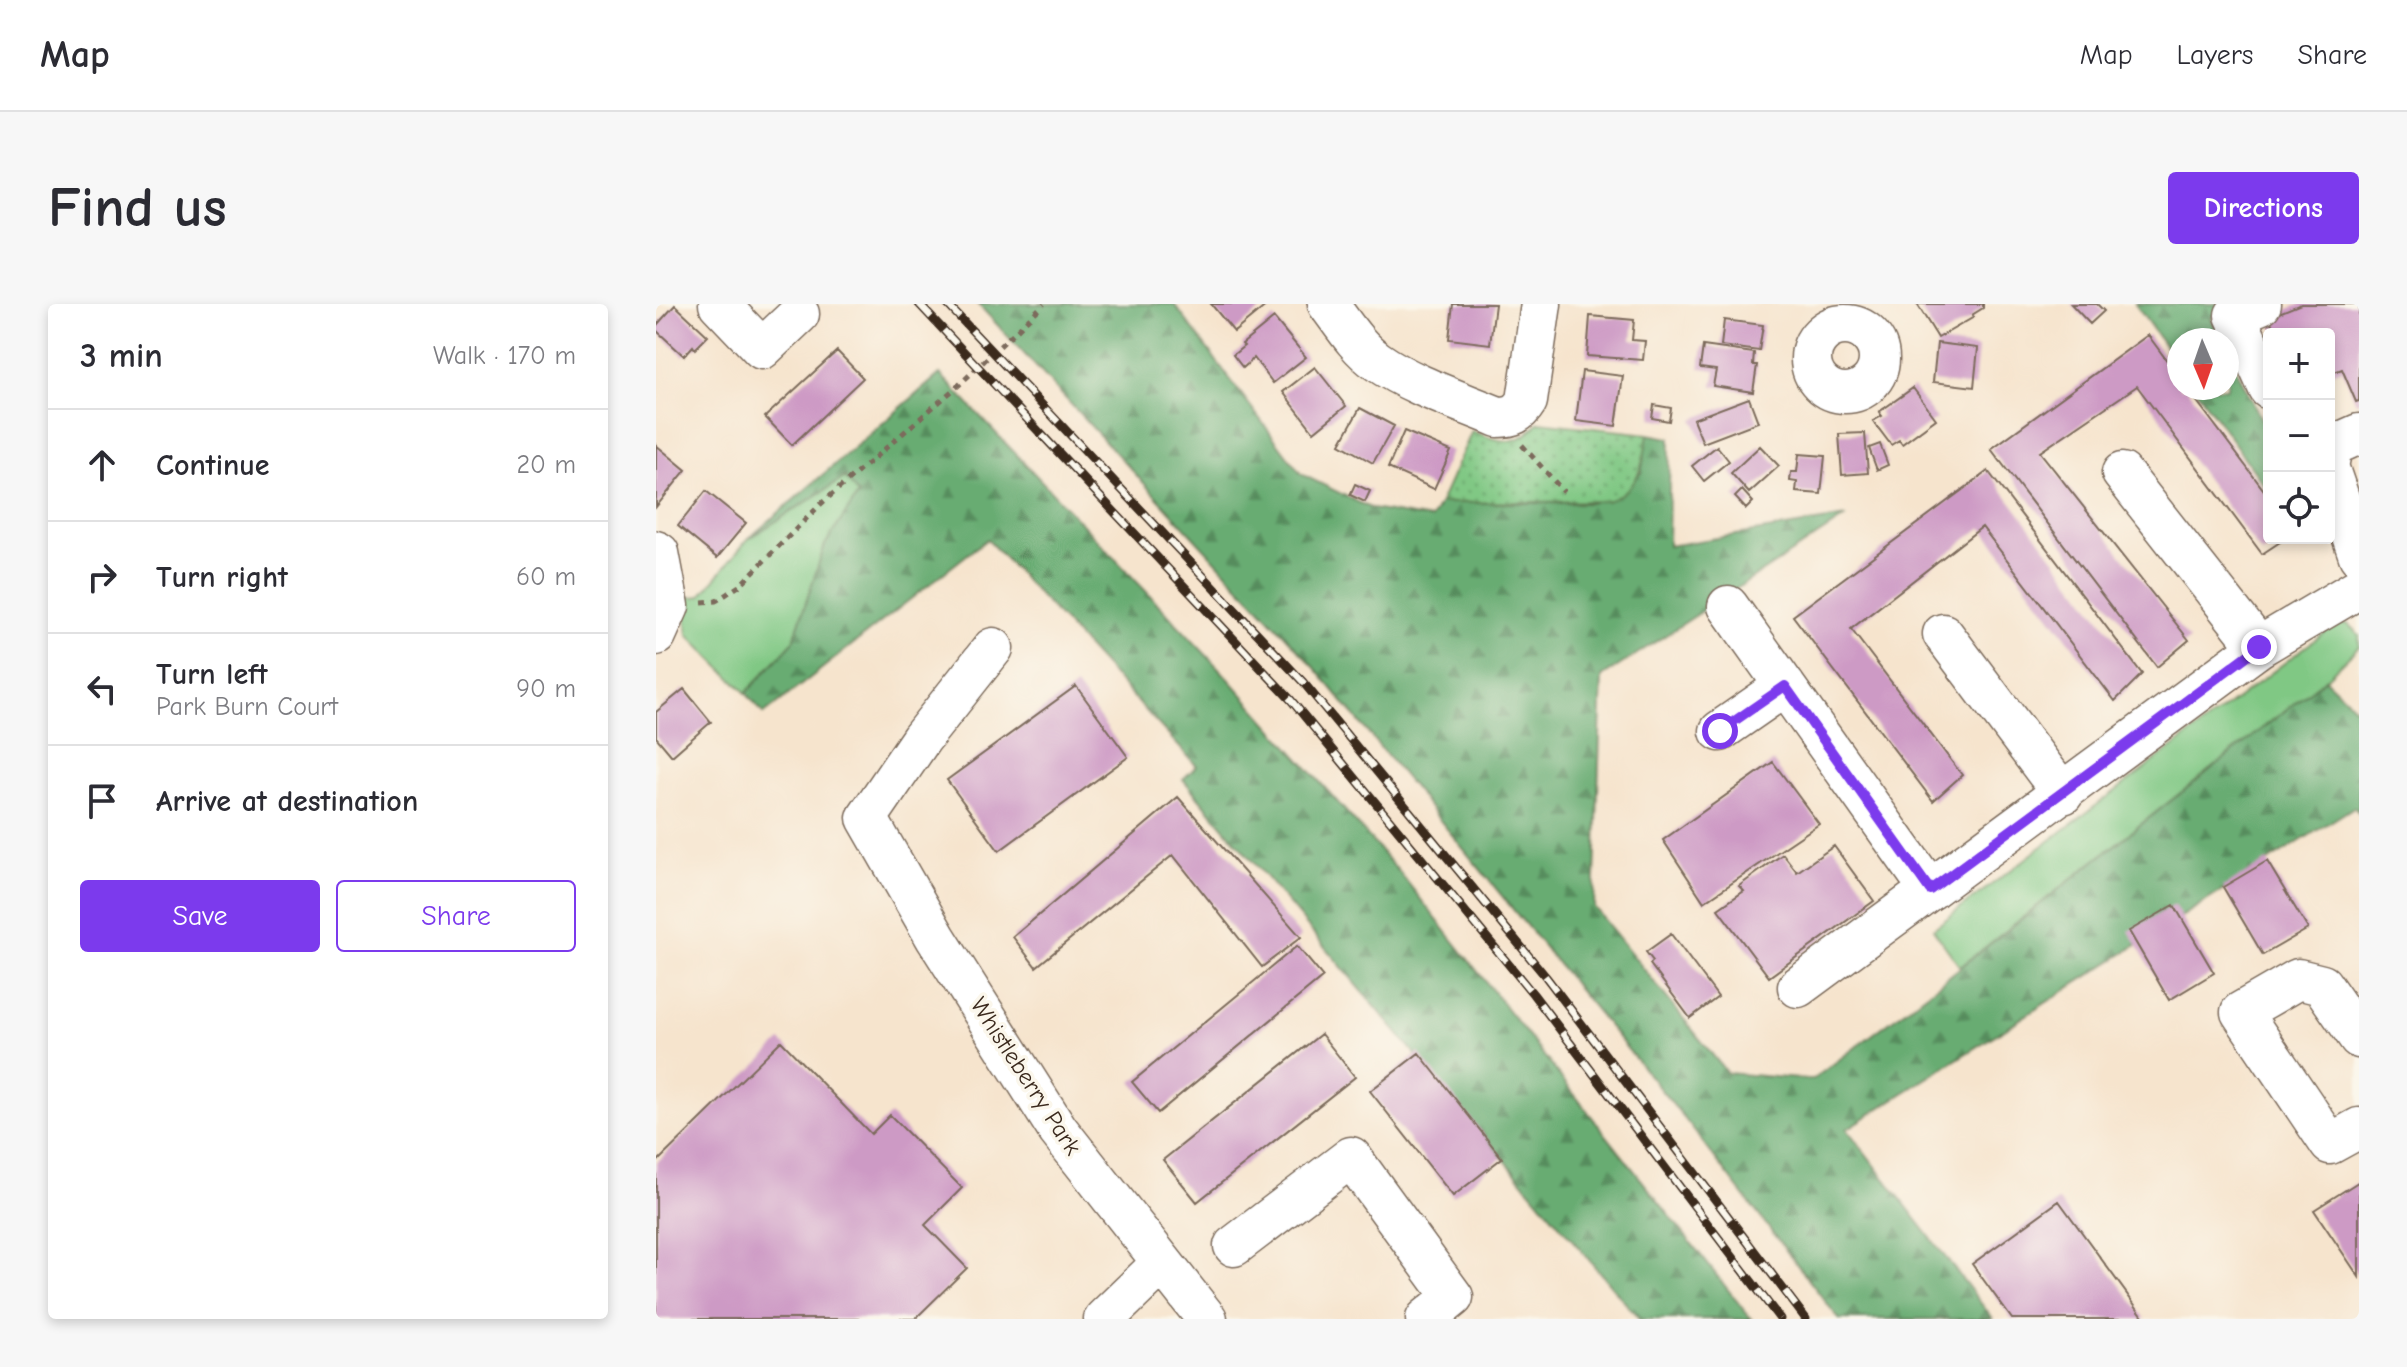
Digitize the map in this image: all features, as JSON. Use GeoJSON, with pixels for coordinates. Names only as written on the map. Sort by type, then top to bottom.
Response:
{"type":"FeatureCollection","features":[{"type":"Feature","properties":{"kind":"street"},"geometry":{"type":"LineString","coordinates":[[719,304],[762,349],[799,314]]}},
{"type":"Feature","properties":{"kind":"street"},"geometry":{"type":"LineString","coordinates":[[1328,304],[1355,340],[1376,361],[1398,374],[1498,417],[1521,412],[1527,401],[1541,304]]}},
{"type":"Feature","properties":{"kind":"street"},"geometry":{"type":"LineString","coordinates":[[2261,304],[2235,315],[2263,376]]}},
{"type":"Feature","properties":{"kind":"street"},"geometry":{"type":"LineString","coordinates":[[2335,445],[2359,434]]}},
{"type":"Feature","properties":{"kind":"street"},"geometry":{"type":"LineString","coordinates":[[2330,472],[2359,556]]}},
{"type":"Feature","properties":{"kind":"street"},"geometry":{"type":"LineString","coordinates":[[2122,473],[2259,647]]}},
{"type":"Feature","properties":{"kind":"street"},"geometry":{"type":"LineString","coordinates":[[656,635],[669,606],[657,552]]}},
{"type":"Feature","properties":{"kind":"street"},"geometry":{"type":"LineString","coordinates":[[1798,987],[2259,647],[2359,588]]}},
{"type":"Feature","properties":{"kind":"street"},"geometry":{"type":"LineString","coordinates":[[1728,606],[1930,890]]}},
{"type":"Feature","properties":{"kind":"street"},"geometry":{"type":"LineString","coordinates":[[1943,634],[2063,794]]}},
{"type":"Feature","properties":{"kind":"street","name":"Whistleberry Park"},"geometry":{"type":"LineString","coordinates":[[993,648],[921,739],[867,818],[936,938],[1058,1130],[1207,1319]]}},
{"type":"Feature","properties":{"kind":"street"},"geometry":{"type":"LineString","coordinates":[[1720,731],[1785,686]]}},
{"type":"Feature","properties":{"kind":"street"},"geometry":{"type":"LineString","coordinates":[[2359,1038],[2322,985],[2298,979],[2241,1012],[2330,1144],[2359,1128]]}},
{"type":"Feature","properties":{"kind":"street"},"geometry":{"type":"LineString","coordinates":[[1234,1246],[1351,1157],[1453,1297],[1426,1319]]}},
{"type":"Feature","properties":{"kind":"street"},"geometry":{"type":"LineString","coordinates":[[1104,1319],[1162,1263]]}},
{"type":"Feature","properties":{"kind":"path"},"geometry":{"type":"LineString","coordinates":[[692,604],[716,601],[739,586],[822,503],[960,384],[1044,304]]}},
{"type":"Feature","properties":{"kind":"path"},"geometry":{"type":"LineString","coordinates":[[1498,417],[1564,492]]}},
{"type":"Feature","properties":{"kind":"green space"},"geometry":{"type":"Polygon","coordinates":[[[978,304],[1174,304],[1301,474],[1372,509],[1431,519],[1440,503],[1591,503],[1641,473],[1648,434],[1670,438],[1668,546],[1846,517],[1602,677],[1594,907],[1727,1073],[1812,1080],[1929,992],[2325,679],[2359,711],[2359,813],[2354,807],[1847,1129],[1993,1319],[1839,1319],[1684,1118],[1316,669],[978,304]]]}},
{"type":"Feature","properties":{"kind":"green space"},"geometry":{"type":"Polygon","coordinates":[[[2135,304],[2238,304],[2211,318],[2216,328],[2167,328],[2167,349],[2135,304]]]}},
{"type":"Feature","properties":{"kind":"green space"},"geometry":{"type":"Polygon","coordinates":[[[940,374],[1230,680],[1400,873],[1751,1319],[1639,1319],[1183,779],[1197,766],[987,539],[764,714],[746,693],[793,642],[825,545],[858,495],[845,477],[748,539],[940,374]]]}},
{"type":"Feature","properties":{"kind":"green space"},"geometry":{"type":"Polygon","coordinates":[[[2239,374],[2263,423],[2263,484],[2204,400],[2239,400],[2239,374]]]}},
{"type":"Feature","properties":{"kind":"green space"},"geometry":{"type":"Polygon","coordinates":[[[1539,422],[1648,434],[1638,475],[1626,490],[1607,501],[1440,503],[1472,431],[1500,440],[1516,440],[1539,422]]]}},
{"type":"Feature","properties":{"kind":"green space"},"geometry":{"type":"Polygon","coordinates":[[[846,477],[858,495],[825,545],[793,642],[746,693],[688,635],[684,598],[701,596],[748,539],[846,477]]]}},
{"type":"Feature","properties":{"kind":"green space"},"geometry":{"type":"Polygon","coordinates":[[[2337,623],[2348,624],[2359,635],[2359,646],[2325,679],[1960,967],[1933,929],[2337,623]]]}},
{"type":"Feature","properties":{"kind":"building"},"geometry":{"type":"Polygon","coordinates":[[[1211,304],[1268,304],[1234,332],[1211,304]]]}},
{"type":"Feature","properties":{"kind":"building"},"geometry":{"type":"Polygon","coordinates":[[[1453,304],[1495,304],[1490,344],[1449,339],[1453,304]]]}},
{"type":"Feature","properties":{"kind":"building"},"geometry":{"type":"Polygon","coordinates":[[[1917,304],[1983,304],[1983,308],[1972,315],[1974,317],[1938,338],[1917,304]]]}},
{"type":"Feature","properties":{"kind":"building"},"geometry":{"type":"Polygon","coordinates":[[[2071,304],[2097,304],[2104,311],[2090,324],[2071,304]]]}},
{"type":"Feature","properties":{"kind":"building"},"geometry":{"type":"Polygon","coordinates":[[[2301,304],[2359,304],[2359,401],[2356,402],[2342,369],[2335,372],[2335,328],[2274,328],[2269,317],[2301,304]]]}},
{"type":"Feature","properties":{"kind":"building"},"geometry":{"type":"Polygon","coordinates":[[[675,305],[708,336],[684,356],[656,330],[656,326],[675,305]]]}},
{"type":"Feature","properties":{"kind":"building"},"geometry":{"type":"Polygon","coordinates":[[[1590,316],[1634,320],[1632,340],[1645,341],[1643,360],[1587,356],[1590,316]]]}},
{"type":"Feature","properties":{"kind":"building"},"geometry":{"type":"Polygon","coordinates":[[[1274,318],[1306,357],[1273,383],[1254,358],[1243,368],[1233,355],[1274,318]]]}},
{"type":"Feature","properties":{"kind":"building"},"geometry":{"type":"Polygon","coordinates":[[[1724,320],[1763,325],[1759,351],[1721,346],[1724,320]]]}},
{"type":"Feature","properties":{"kind":"building"},"geometry":{"type":"Polygon","coordinates":[[[2148,335],[2167,361],[2167,400],[2196,400],[2263,489],[2263,544],[2277,544],[2262,554],[2137,386],[2040,452],[2189,640],[2157,667],[1991,449],[2148,335]]]}},
{"type":"Feature","properties":{"kind":"building"},"geometry":{"type":"Polygon","coordinates":[[[1937,343],[1978,348],[1974,387],[1933,382],[1937,343]]]}},
{"type":"Feature","properties":{"kind":"building"},"geometry":{"type":"Polygon","coordinates":[[[1703,346],[1754,353],[1753,365],[1757,365],[1753,392],[1713,386],[1716,370],[1700,368],[1703,346]]]}},
{"type":"Feature","properties":{"kind":"building"},"geometry":{"type":"Polygon","coordinates":[[[837,351],[863,378],[792,445],[765,417],[837,351]]]}},
{"type":"Feature","properties":{"kind":"building"},"geometry":{"type":"Polygon","coordinates":[[[1315,367],[1346,406],[1314,432],[1283,392],[1315,367]]]}},
{"type":"Feature","properties":{"kind":"building"},"geometry":{"type":"Polygon","coordinates":[[[1582,371],[1623,376],[1616,426],[1576,421],[1582,371]]]}},
{"type":"Feature","properties":{"kind":"building"},"geometry":{"type":"Polygon","coordinates":[[[1913,388],[1936,419],[1902,444],[1899,440],[1891,445],[1873,421],[1882,416],[1879,412],[1913,388]]]}},
{"type":"Feature","properties":{"kind":"building"},"geometry":{"type":"Polygon","coordinates":[[[1749,398],[1758,422],[1703,443],[1693,419],[1749,398]]]}},
{"type":"Feature","properties":{"kind":"building"},"geometry":{"type":"Polygon","coordinates":[[[1654,405],[1671,408],[1669,421],[1652,418],[1654,405]]]}},
{"type":"Feature","properties":{"kind":"building"},"geometry":{"type":"Polygon","coordinates":[[[1360,408],[1394,426],[1373,463],[1340,444],[1360,408]]]}},
{"type":"Feature","properties":{"kind":"building"},"geometry":{"type":"Polygon","coordinates":[[[1404,431],[1451,451],[1434,489],[1388,468],[1404,431]]]}},
{"type":"Feature","properties":{"kind":"building"},"geometry":{"type":"Polygon","coordinates":[[[1865,433],[1868,473],[1842,475],[1839,434],[1865,433]]]}},
{"type":"Feature","properties":{"kind":"building"},"geometry":{"type":"Polygon","coordinates":[[[1880,444],[1888,465],[1877,470],[1869,448],[1880,444]]]}},
{"type":"Feature","properties":{"kind":"building"},"geometry":{"type":"Polygon","coordinates":[[[656,445],[686,470],[656,507],[656,445]]]}},
{"type":"Feature","properties":{"kind":"building"},"geometry":{"type":"Polygon","coordinates":[[[1717,446],[1729,461],[1704,481],[1692,466],[1717,446]]]}},
{"type":"Feature","properties":{"kind":"building"},"geometry":{"type":"Polygon","coordinates":[[[1760,446],[1779,466],[1749,493],[1731,473],[1760,446]]]}},
{"type":"Feature","properties":{"kind":"building"},"geometry":{"type":"Polygon","coordinates":[[[1799,454],[1825,456],[1821,494],[1796,492],[1797,482],[1790,481],[1791,472],[1797,472],[1799,454]]]}},
{"type":"Feature","properties":{"kind":"building"},"geometry":{"type":"Polygon","coordinates":[[[1988,471],[2142,674],[2115,701],[1982,527],[1851,629],[1962,775],[1933,801],[1793,616],[1988,471]]]}},
{"type":"Feature","properties":{"kind":"building"},"geometry":{"type":"Polygon","coordinates":[[[1355,484],[1370,491],[1365,502],[1350,495],[1355,484]]]}},
{"type":"Feature","properties":{"kind":"building"},"geometry":{"type":"Polygon","coordinates":[[[1742,490],[1753,502],[1746,509],[1735,497],[1742,490]]]}},
{"type":"Feature","properties":{"kind":"building"},"geometry":{"type":"Polygon","coordinates":[[[706,491],[746,523],[717,558],[678,526],[706,491]]]}},
{"type":"Feature","properties":{"kind":"building"},"geometry":{"type":"Polygon","coordinates":[[[1076,686],[1128,757],[999,851],[947,780],[1076,686]]]}},
{"type":"Feature","properties":{"kind":"building"},"geometry":{"type":"Polygon","coordinates":[[[684,689],[711,722],[672,756],[656,737],[656,712],[684,689]]]}},
{"type":"Feature","properties":{"kind":"building"},"geometry":{"type":"Polygon","coordinates":[[[1773,762],[1819,824],[1704,902],[1663,840],[1773,762]]]}},
{"type":"Feature","properties":{"kind":"building"},"geometry":{"type":"Polygon","coordinates":[[[1178,797],[1301,937],[1262,967],[1173,855],[1036,967],[1013,937],[1178,797]]]}},
{"type":"Feature","properties":{"kind":"building"},"geometry":{"type":"Polygon","coordinates":[[[1834,846],[1874,901],[1769,977],[1718,909],[1744,891],[1739,886],[1783,854],[1797,872],[1834,846]]]}},
{"type":"Feature","properties":{"kind":"building"},"geometry":{"type":"Polygon","coordinates":[[[2267,861],[2308,929],[2263,955],[2223,887],[2267,861]]]}},
{"type":"Feature","properties":{"kind":"building"},"geometry":{"type":"Polygon","coordinates":[[[2174,905],[2214,973],[2169,1000],[2129,931],[2174,905]]]}},
{"type":"Feature","properties":{"kind":"building"},"geometry":{"type":"Polygon","coordinates":[[[1671,934],[1718,997],[1690,1018],[1650,964],[1653,961],[1646,952],[1671,934]]]}},
{"type":"Feature","properties":{"kind":"building"},"geometry":{"type":"Polygon","coordinates":[[[1297,946],[1323,977],[1158,1113],[1132,1082],[1297,946]]]}},
{"type":"Feature","properties":{"kind":"building"},"geometry":{"type":"Polygon","coordinates":[[[1321,1034],[1355,1077],[1197,1202],[1163,1160],[1321,1034]]]}},
{"type":"Feature","properties":{"kind":"building"},"geometry":{"type":"Polygon","coordinates":[[[781,1041],[871,1134],[890,1115],[962,1188],[925,1225],[967,1268],[915,1319],[656,1319],[656,1163],[781,1041]]]}},
{"type":"Feature","properties":{"kind":"building"},"geometry":{"type":"Polygon","coordinates":[[[1419,1053],[1502,1158],[1453,1196],[1370,1091],[1419,1053]]]}},
{"type":"Feature","properties":{"kind":"building"},"geometry":{"type":"Polygon","coordinates":[[[2359,1183],[2359,1277],[2314,1210],[2359,1183]]]}},
{"type":"Feature","properties":{"kind":"building"},"geometry":{"type":"Polygon","coordinates":[[[2059,1201],[2145,1319],[2012,1319],[1972,1264],[2059,1201]]]}},
{"type":"Feature","properties":{"kind":"railway"},"geometry":{"type":"LineString","coordinates":[[919,304],[1291,700],[1533,994],[1780,1319]]}},
{"type":"Feature","properties":{"kind":"railway"},"geometry":{"type":"LineString","coordinates":[[947,304],[1303,682],[1546,977],[1806,1319]]}},
{"type":"Feature","properties":{"kind":"route"},"geometry":{"type":"LineString","coordinates":[[1720,731],[1785,686],[1930,890],[2259,647]]}}]}
